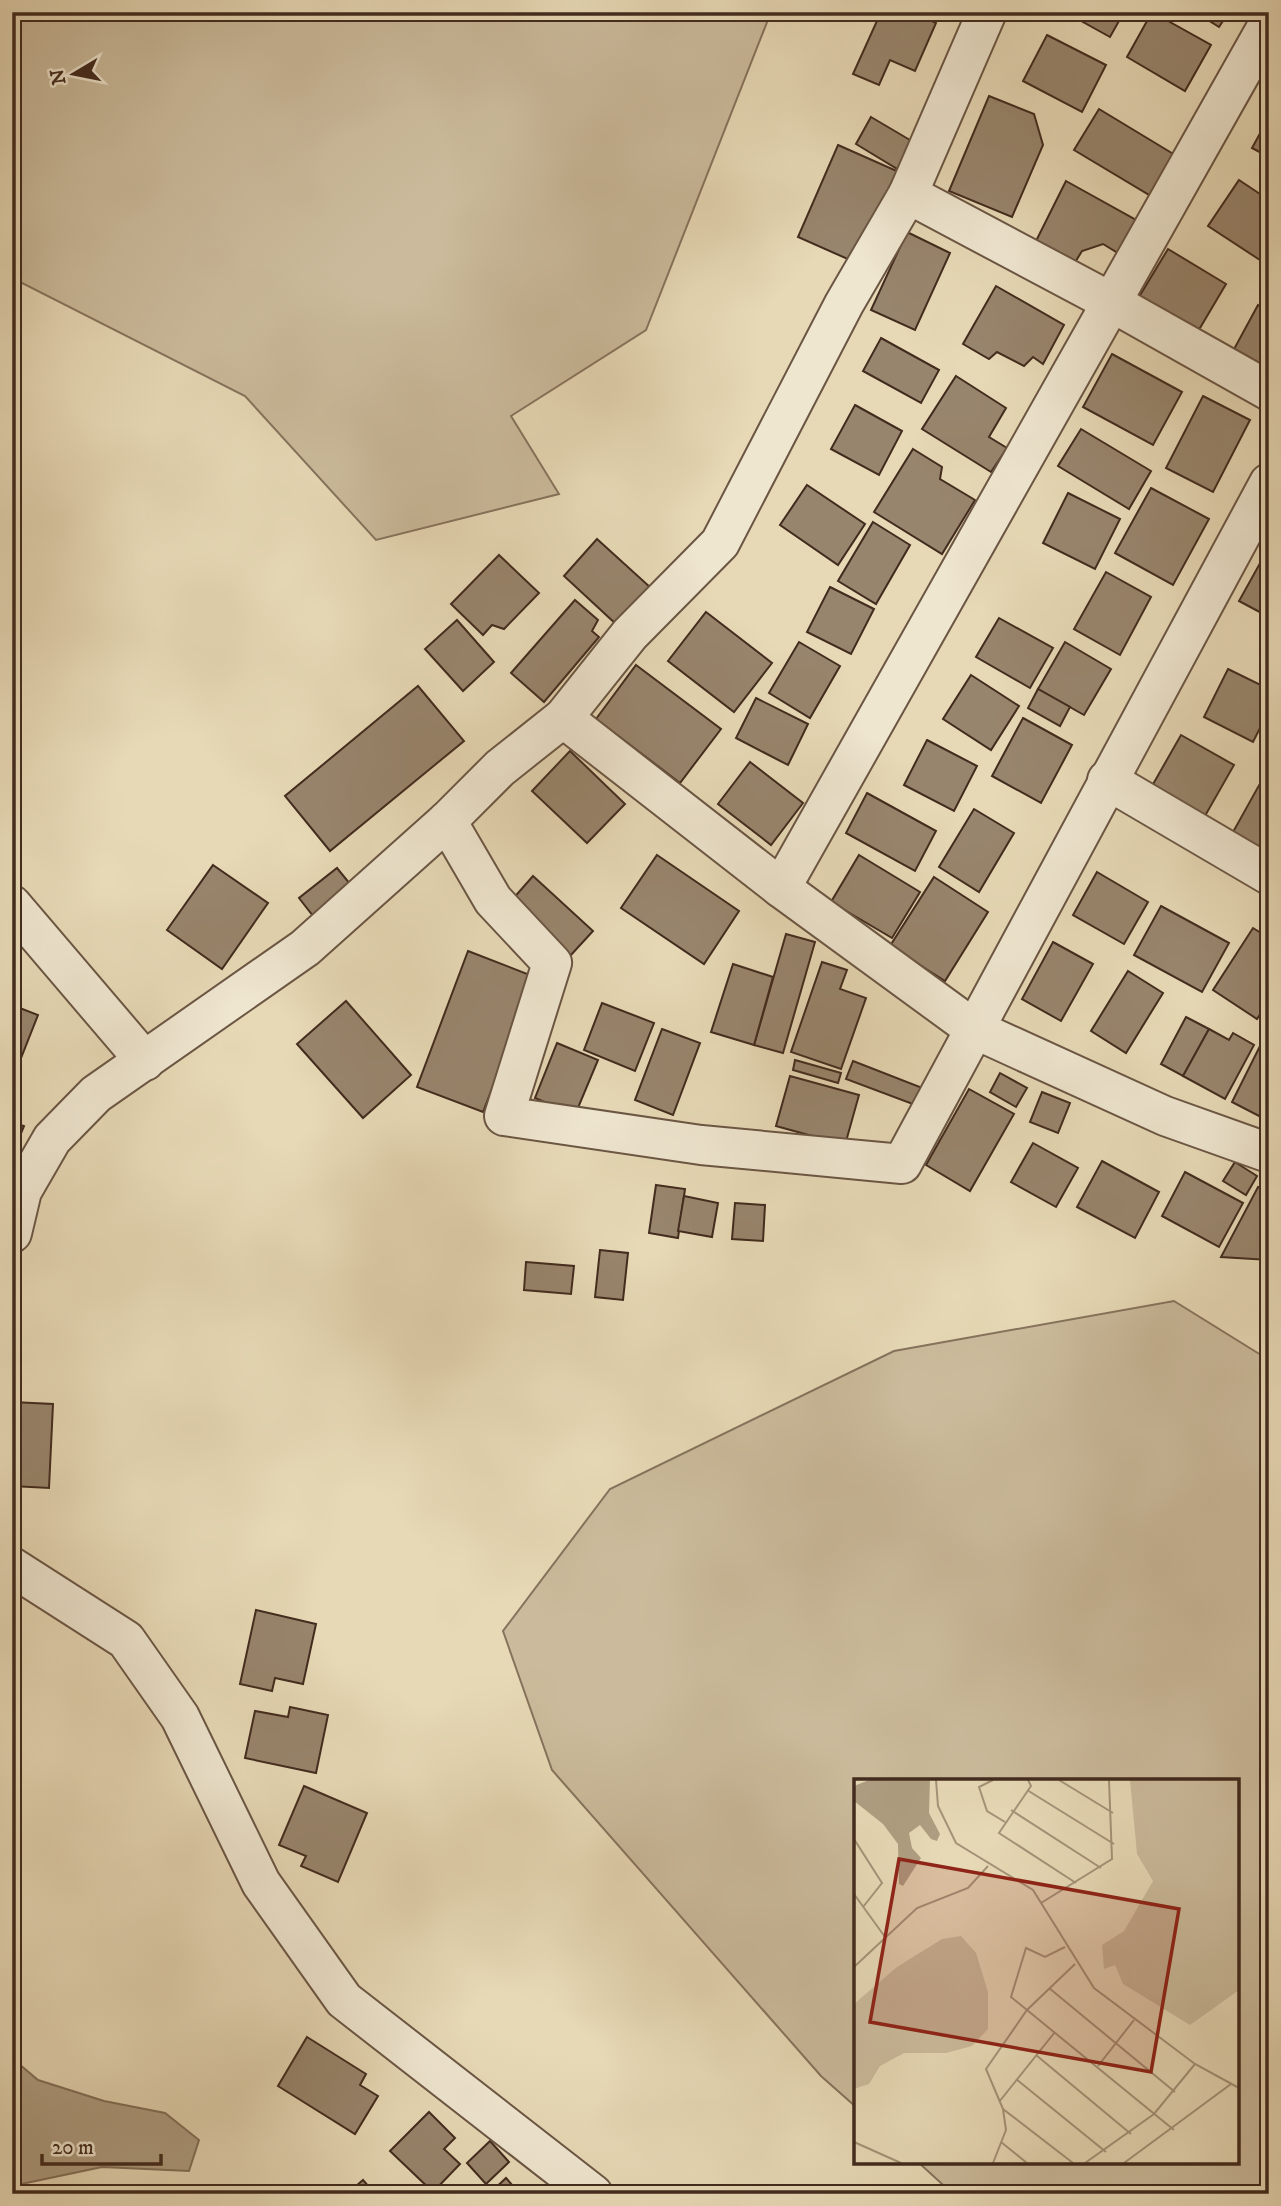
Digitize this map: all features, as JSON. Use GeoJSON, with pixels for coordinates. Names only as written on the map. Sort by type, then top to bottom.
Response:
{"type":"FeatureCollection","features":[{"type":"Feature","properties":{"kind":"street"},"geometry":{"type":"LineString","coordinates":[[12,1233],[22,1191],[52,1139],[96,1094],[305,948],[447,821],[500,768],[563,718],[630,634],[720,543],[844,304],[908,194],[988,12]]}},
{"type":"Feature","properties":{"kind":"street"},"geometry":{"type":"LineString","coordinates":[[781,888],[1269,23]]}},
{"type":"Feature","properties":{"kind":"street"},"geometry":{"type":"LineString","coordinates":[[908,194],[1111,302],[1269,391]]}},
{"type":"Feature","properties":{"kind":"street"},"geometry":{"type":"LineString","coordinates":[[447,821],[493,900],[552,962],[504,1116],[701,1145],[902,1164],[1269,483]]}},
{"type":"Feature","properties":{"kind":"street"},"geometry":{"type":"LineString","coordinates":[[563,718],[781,888],[974,1028],[1166,1116],[1269,1153]]}},
{"type":"Feature","properties":{"kind":"street"},"geometry":{"type":"LineString","coordinates":[[1108,780],[1269,875]]}},
{"type":"Feature","properties":{"kind":"street"},"geometry":{"type":"LineString","coordinates":[[12,905],[145,1061]]}},
{"type":"Feature","properties":{"kind":"street"},"geometry":{"type":"LineString","coordinates":[[12,1567],[126,1640],[180,1717],[261,1883],[344,2000],[593,2194]]}},
{"type":"Feature","properties":{"kind":"shaded area"},"geometry":{"type":"Polygon","coordinates":[[[12,12],[771,12],[646,330],[511,416],[559,494],[376,540],[245,396],[12,278],[12,12]]]}},
{"type":"Feature","properties":{"kind":"shaded area"},"geometry":{"type":"Polygon","coordinates":[[[1174,1301],[1269,1360],[1269,2194],[953,2194],[920,2164],[1239,2164],[1239,1779],[854,1779],[854,2105],[821,2076],[552,1770],[503,1631],[610,1489],[894,1351],[1174,1301]]]}},
{"type":"Feature","properties":{"kind":"shaded area"},"geometry":{"type":"Polygon","coordinates":[[[12,2058],[38,2080],[104,2101],[165,2113],[199,2140],[189,2171],[102,2167],[12,2186],[12,2058]]]}},
{"type":"Feature","properties":{"kind":"building"},"geometry":{"type":"Polygon","coordinates":[[[881,12],[913,12],[936,23],[915,71],[890,60],[879,85],[853,74],[881,12]]]}},
{"type":"Feature","properties":{"kind":"building"},"geometry":{"type":"Polygon","coordinates":[[[1065,12],[1124,12],[1110,37],[1065,12]]]}},
{"type":"Feature","properties":{"kind":"building"},"geometry":{"type":"Polygon","coordinates":[[[1152,12],[1211,45],[1185,91],[1127,57],[1152,12]]]}},
{"type":"Feature","properties":{"kind":"building"},"geometry":{"type":"Polygon","coordinates":[[[1195,12],[1229,12],[1219,27],[1195,12]]]}},
{"type":"Feature","properties":{"kind":"building"},"geometry":{"type":"Polygon","coordinates":[[[1047,35],[1106,65],[1082,112],[1023,81],[1047,35]]]}},
{"type":"Feature","properties":{"kind":"building"},"geometry":{"type":"Polygon","coordinates":[[[989,96],[1034,114],[1043,145],[1012,217],[949,191],[989,96]]]}},
{"type":"Feature","properties":{"kind":"building"},"geometry":{"type":"Polygon","coordinates":[[[1099,109],[1180,158],[1156,199],[1074,150],[1099,109]]]}},
{"type":"Feature","properties":{"kind":"building"},"geometry":{"type":"Polygon","coordinates":[[[871,117],[915,143],[899,170],[856,144],[871,117]]]}},
{"type":"Feature","properties":{"kind":"building"},"geometry":{"type":"Polygon","coordinates":[[[1269,117],[1269,157],[1252,148],[1269,117]]]}},
{"type":"Feature","properties":{"kind":"building"},"geometry":{"type":"Polygon","coordinates":[[[838,145],[899,172],[859,264],[798,237],[838,145]]]}},
{"type":"Feature","properties":{"kind":"building"},"geometry":{"type":"Polygon","coordinates":[[[1239,180],[1269,200],[1269,260],[1266,264],[1208,226],[1239,180]]]}},
{"type":"Feature","properties":{"kind":"building"},"geometry":{"type":"Polygon","coordinates":[[[1066,181],[1136,220],[1118,253],[1103,244],[1082,251],[1074,264],[1035,243],[1066,181]]]}},
{"type":"Feature","properties":{"kind":"building"},"geometry":{"type":"Polygon","coordinates":[[[907,232],[950,253],[915,330],[871,310],[907,232]]]}},
{"type":"Feature","properties":{"kind":"building"},"geometry":{"type":"Polygon","coordinates":[[[1168,249],[1226,284],[1197,333],[1139,297],[1168,249]]]}},
{"type":"Feature","properties":{"kind":"building"},"geometry":{"type":"Polygon","coordinates":[[[996,286],[1064,325],[1043,364],[1033,357],[1024,366],[997,352],[989,359],[963,344],[996,286]]]}},
{"type":"Feature","properties":{"kind":"building"},"geometry":{"type":"Polygon","coordinates":[[[1258,305],[1269,312],[1269,371],[1233,351],[1258,305]]]}},
{"type":"Feature","properties":{"kind":"building"},"geometry":{"type":"Polygon","coordinates":[[[881,338],[939,370],[921,403],[863,371],[881,338]]]}},
{"type":"Feature","properties":{"kind":"building"},"geometry":{"type":"Polygon","coordinates":[[[1112,354],[1182,392],[1153,445],[1083,407],[1112,354]]]}},
{"type":"Feature","properties":{"kind":"building"},"geometry":{"type":"Polygon","coordinates":[[[956,376],[1006,408],[989,437],[1007,448],[991,472],[922,429],[956,376]]]}},
{"type":"Feature","properties":{"kind":"building"},"geometry":{"type":"Polygon","coordinates":[[[1203,396],[1250,420],[1213,492],[1166,468],[1203,396]]]}},
{"type":"Feature","properties":{"kind":"building"},"geometry":{"type":"Polygon","coordinates":[[[855,405],[902,431],[879,475],[831,449],[855,405]]]}},
{"type":"Feature","properties":{"kind":"building"},"geometry":{"type":"Polygon","coordinates":[[[1081,429],[1151,471],[1129,509],[1058,466],[1081,429]]]}},
{"type":"Feature","properties":{"kind":"building"},"geometry":{"type":"Polygon","coordinates":[[[913,449],[942,467],[940,479],[975,500],[942,554],[874,512],[913,449]]]}},
{"type":"Feature","properties":{"kind":"building"},"geometry":{"type":"Polygon","coordinates":[[[807,485],[865,524],[838,565],[780,525],[807,485]]]}},
{"type":"Feature","properties":{"kind":"building"},"geometry":{"type":"Polygon","coordinates":[[[1151,488],[1209,519],[1173,585],[1115,553],[1151,488]]]}},
{"type":"Feature","properties":{"kind":"building"},"geometry":{"type":"Polygon","coordinates":[[[1068,493],[1120,519],[1095,569],[1043,543],[1068,493]]]}},
{"type":"Feature","properties":{"kind":"building"},"geometry":{"type":"Polygon","coordinates":[[[873,522],[910,545],[876,604],[838,581],[873,522]]]}},
{"type":"Feature","properties":{"kind":"building"},"geometry":{"type":"Polygon","coordinates":[[[597,539],[651,588],[617,625],[564,576],[597,539]]]}},
{"type":"Feature","properties":{"kind":"building"},"geometry":{"type":"Polygon","coordinates":[[[1269,547],[1269,617],[1239,601],[1269,547]]]}},
{"type":"Feature","properties":{"kind":"building"},"geometry":{"type":"Polygon","coordinates":[[[499,555],[539,593],[504,629],[492,625],[483,635],[451,604],[499,555]]]}},
{"type":"Feature","properties":{"kind":"building"},"geometry":{"type":"Polygon","coordinates":[[[1106,572],[1151,597],[1120,655],[1074,629],[1106,572]]]}},
{"type":"Feature","properties":{"kind":"building"},"geometry":{"type":"Polygon","coordinates":[[[830,587],[874,609],[851,654],[807,632],[830,587]]]}},
{"type":"Feature","properties":{"kind":"building"},"geometry":{"type":"Polygon","coordinates":[[[575,600],[598,620],[592,631],[599,637],[544,702],[511,673],[575,600]]]}},
{"type":"Feature","properties":{"kind":"building"},"geometry":{"type":"Polygon","coordinates":[[[706,612],[772,663],[734,712],[668,661],[706,612]]]}},
{"type":"Feature","properties":{"kind":"building"},"geometry":{"type":"Polygon","coordinates":[[[999,618],[1053,648],[1030,688],[976,657],[999,618]]]}},
{"type":"Feature","properties":{"kind":"building"},"geometry":{"type":"Polygon","coordinates":[[[457,620],[494,662],[463,691],[425,649],[457,620]]]}},
{"type":"Feature","properties":{"kind":"building"},"geometry":{"type":"Polygon","coordinates":[[[799,642],[840,666],[810,718],[769,693],[799,642]]]}},
{"type":"Feature","properties":{"kind":"building"},"geometry":{"type":"Polygon","coordinates":[[[1065,642],[1111,669],[1084,715],[1038,689],[1065,642]]]}},
{"type":"Feature","properties":{"kind":"building"},"geometry":{"type":"Polygon","coordinates":[[[636,665],[721,729],[680,783],[596,719],[636,665]]]}},
{"type":"Feature","properties":{"kind":"building"},"geometry":{"type":"Polygon","coordinates":[[[1228,669],[1269,689],[1269,710],[1253,742],[1204,717],[1228,669]]]}},
{"type":"Feature","properties":{"kind":"building"},"geometry":{"type":"Polygon","coordinates":[[[971,675],[1019,706],[991,750],[943,719],[971,675]]]}},
{"type":"Feature","properties":{"kind":"building"},"geometry":{"type":"Polygon","coordinates":[[[418,686],[464,741],[330,851],[285,796],[418,686]]]}},
{"type":"Feature","properties":{"kind":"building"},"geometry":{"type":"Polygon","coordinates":[[[1038,689],[1070,707],[1060,726],[1028,708],[1038,689]]]}},
{"type":"Feature","properties":{"kind":"building"},"geometry":{"type":"Polygon","coordinates":[[[756,698],[808,724],[788,765],[736,738],[756,698]]]}},
{"type":"Feature","properties":{"kind":"building"},"geometry":{"type":"Polygon","coordinates":[[[1023,718],[1072,745],[1041,803],[992,776],[1023,718]]]}},
{"type":"Feature","properties":{"kind":"building"},"geometry":{"type":"Polygon","coordinates":[[[1181,735],[1234,765],[1201,823],[1148,793],[1181,735]]]}},
{"type":"Feature","properties":{"kind":"building"},"geometry":{"type":"Polygon","coordinates":[[[927,740],[977,766],[954,811],[904,785],[927,740]]]}},
{"type":"Feature","properties":{"kind":"building"},"geometry":{"type":"Polygon","coordinates":[[[570,751],[625,804],[587,843],[532,791],[570,751]]]}},
{"type":"Feature","properties":{"kind":"building"},"geometry":{"type":"Polygon","coordinates":[[[750,762],[803,803],[771,845],[718,804],[750,762]]]}},
{"type":"Feature","properties":{"kind":"building"},"geometry":{"type":"Polygon","coordinates":[[[1267,771],[1269,772],[1269,852],[1233,832],[1267,771]]]}},
{"type":"Feature","properties":{"kind":"building"},"geometry":{"type":"Polygon","coordinates":[[[867,793],[936,831],[915,871],[846,833],[867,793]]]}},
{"type":"Feature","properties":{"kind":"building"},"geometry":{"type":"Polygon","coordinates":[[[974,809],[1014,833],[979,892],[939,867],[974,809]]]}},
{"type":"Feature","properties":{"kind":"building"},"geometry":{"type":"Polygon","coordinates":[[[657,855],[739,911],[704,964],[621,908],[657,855]]]}},
{"type":"Feature","properties":{"kind":"building"},"geometry":{"type":"Polygon","coordinates":[[[859,855],[920,892],[892,938],[831,902],[859,855]]]}},
{"type":"Feature","properties":{"kind":"building"},"geometry":{"type":"Polygon","coordinates":[[[213,865],[268,903],[222,969],[167,930],[213,865]]]}},
{"type":"Feature","properties":{"kind":"building"},"geometry":{"type":"Polygon","coordinates":[[[337,868],[355,890],[317,921],[299,898],[337,868]]]}},
{"type":"Feature","properties":{"kind":"building"},"geometry":{"type":"Polygon","coordinates":[[[1097,872],[1148,902],[1124,944],[1073,915],[1097,872]]]}},
{"type":"Feature","properties":{"kind":"building"},"geometry":{"type":"Polygon","coordinates":[[[533,876],[593,931],[570,956],[511,901],[533,876]]]}},
{"type":"Feature","properties":{"kind":"building"},"geometry":{"type":"Polygon","coordinates":[[[934,877],[988,912],[945,981],[890,946],[934,877]]]}},
{"type":"Feature","properties":{"kind":"building"},"geometry":{"type":"Polygon","coordinates":[[[1161,906],[1229,943],[1202,992],[1134,955],[1161,906]]]}},
{"type":"Feature","properties":{"kind":"building"},"geometry":{"type":"Polygon","coordinates":[[[1253,928],[1269,938],[1269,1001],[1257,1019],[1213,990],[1253,928]]]}},
{"type":"Feature","properties":{"kind":"building"},"geometry":{"type":"Polygon","coordinates":[[[786,934],[815,942],[783,1053],[754,1045],[786,934]]]}},
{"type":"Feature","properties":{"kind":"building"},"geometry":{"type":"Polygon","coordinates":[[[1053,942],[1093,964],[1061,1021],[1022,999],[1053,942]]]}},
{"type":"Feature","properties":{"kind":"building"},"geometry":{"type":"Polygon","coordinates":[[[468,951],[535,977],[483,1112],[417,1087],[468,951]]]}},
{"type":"Feature","properties":{"kind":"building"},"geometry":{"type":"Polygon","coordinates":[[[822,962],[847,970],[840,989],[866,998],[841,1069],[791,1052],[822,962]]]}},
{"type":"Feature","properties":{"kind":"building"},"geometry":{"type":"Polygon","coordinates":[[[733,964],[773,977],[754,1045],[711,1032],[733,964]]]}},
{"type":"Feature","properties":{"kind":"building"},"geometry":{"type":"Polygon","coordinates":[[[1128,971],[1163,993],[1126,1053],[1091,1031],[1128,971]]]}},
{"type":"Feature","properties":{"kind":"building"},"geometry":{"type":"Polygon","coordinates":[[[346,1001],[411,1075],[363,1118],[297,1044],[346,1001]]]}},
{"type":"Feature","properties":{"kind":"building"},"geometry":{"type":"Polygon","coordinates":[[[602,1003],[654,1023],[635,1071],[584,1050],[602,1003]]]}},
{"type":"Feature","properties":{"kind":"building"},"geometry":{"type":"Polygon","coordinates":[[[12,1005],[38,1015],[12,1081],[12,1005]]]}},
{"type":"Feature","properties":{"kind":"building"},"geometry":{"type":"Polygon","coordinates":[[[1186,1017],[1209,1029],[1183,1076],[1161,1064],[1186,1017]]]}},
{"type":"Feature","properties":{"kind":"building"},"geometry":{"type":"Polygon","coordinates":[[[662,1029],[700,1043],[673,1115],[635,1100],[662,1029]]]}},
{"type":"Feature","properties":{"kind":"building"},"geometry":{"type":"Polygon","coordinates":[[[1209,1029],[1229,1040],[1233,1033],[1254,1045],[1225,1099],[1183,1076],[1209,1029]]]}},
{"type":"Feature","properties":{"kind":"building"},"geometry":{"type":"Polygon","coordinates":[[[557,1043],[598,1060],[575,1115],[535,1098],[557,1043]]]}},
{"type":"Feature","properties":{"kind":"building"},"geometry":{"type":"Polygon","coordinates":[[[1260,1046],[1269,1050],[1269,1109],[1261,1117],[1232,1102],[1260,1046]]]}},
{"type":"Feature","properties":{"kind":"building"},"geometry":{"type":"Polygon","coordinates":[[[795,1060],[841,1073],[838,1083],[793,1070],[795,1060]]]}},
{"type":"Feature","properties":{"kind":"building"},"geometry":{"type":"Polygon","coordinates":[[[853,1061],[925,1089],[918,1106],[846,1079],[853,1061]]]}},
{"type":"Feature","properties":{"kind":"building"},"geometry":{"type":"Polygon","coordinates":[[[1000,1073],[1027,1088],[1016,1107],[990,1092],[1000,1073]]]}},
{"type":"Feature","properties":{"kind":"building"},"geometry":{"type":"Polygon","coordinates":[[[790,1076],[859,1095],[845,1145],[776,1126],[790,1076]]]}},
{"type":"Feature","properties":{"kind":"building"},"geometry":{"type":"Polygon","coordinates":[[[969,1089],[1014,1114],[970,1191],[926,1165],[969,1089]]]}},
{"type":"Feature","properties":{"kind":"building"},"geometry":{"type":"Polygon","coordinates":[[[1042,1092],[1070,1103],[1058,1133],[1030,1122],[1042,1092]]]}},
{"type":"Feature","properties":{"kind":"building"},"geometry":{"type":"Polygon","coordinates":[[[12,1122],[24,1126],[17,1143],[12,1141],[12,1122]]]}},
{"type":"Feature","properties":{"kind":"building"},"geometry":{"type":"Polygon","coordinates":[[[1033,1143],[1078,1168],[1056,1207],[1011,1182],[1033,1143]]]}},
{"type":"Feature","properties":{"kind":"building"},"geometry":{"type":"Polygon","coordinates":[[[1102,1161],[1159,1192],[1135,1238],[1077,1207],[1102,1161]]]}},
{"type":"Feature","properties":{"kind":"building"},"geometry":{"type":"Polygon","coordinates":[[[1235,1162],[1257,1176],[1246,1195],[1223,1181],[1235,1162]]]}},
{"type":"Feature","properties":{"kind":"building"},"geometry":{"type":"Polygon","coordinates":[[[1185,1172],[1243,1203],[1219,1247],[1162,1216],[1185,1172]]]}},
{"type":"Feature","properties":{"kind":"building"},"geometry":{"type":"Polygon","coordinates":[[[656,1185],[685,1189],[678,1238],[649,1233],[656,1185]]]}},
{"type":"Feature","properties":{"kind":"building"},"geometry":{"type":"Polygon","coordinates":[[[1258,1187],[1269,1193],[1269,1260],[1221,1257],[1258,1187]]]}},
{"type":"Feature","properties":{"kind":"building"},"geometry":{"type":"Polygon","coordinates":[[[684,1196],[718,1203],[712,1237],[678,1231],[684,1196]]]}},
{"type":"Feature","properties":{"kind":"building"},"geometry":{"type":"Polygon","coordinates":[[[735,1203],[765,1205],[763,1241],[732,1239],[735,1203]]]}},
{"type":"Feature","properties":{"kind":"building"},"geometry":{"type":"Polygon","coordinates":[[[600,1250],[628,1253],[623,1300],[595,1297],[600,1250]]]}},
{"type":"Feature","properties":{"kind":"building"},"geometry":{"type":"Polygon","coordinates":[[[526,1262],[574,1266],[571,1294],[524,1290],[526,1262]]]}},
{"type":"Feature","properties":{"kind":"building"},"geometry":{"type":"Polygon","coordinates":[[[12,1402],[53,1404],[49,1488],[12,1486],[12,1402]]]}},
{"type":"Feature","properties":{"kind":"building"},"geometry":{"type":"Polygon","coordinates":[[[256,1610],[316,1624],[303,1684],[275,1678],[272,1691],[240,1684],[256,1610]]]}},
{"type":"Feature","properties":{"kind":"building"},"geometry":{"type":"Polygon","coordinates":[[[290,1707],[328,1715],[316,1773],[245,1758],[255,1711],[288,1717],[290,1707]]]}},
{"type":"Feature","properties":{"kind":"building"},"geometry":{"type":"Polygon","coordinates":[[[304,1786],[367,1813],[338,1882],[301,1866],[306,1856],[279,1845],[304,1786]]]}},
{"type":"Feature","properties":{"kind":"building"},"geometry":{"type":"Polygon","coordinates":[[[307,2037],[366,2074],[360,2085],[378,2096],[355,2134],[278,2086],[307,2037]]]}},
{"type":"Feature","properties":{"kind":"building"},"geometry":{"type":"Polygon","coordinates":[[[429,2112],[455,2138],[444,2149],[460,2164],[433,2192],[390,2151],[429,2112]]]}},
{"type":"Feature","properties":{"kind":"building"},"geometry":{"type":"Polygon","coordinates":[[[490,2141],[509,2162],[486,2184],[467,2163],[490,2141]]]}},
{"type":"Feature","properties":{"kind":"building"},"geometry":{"type":"Polygon","coordinates":[[[506,2178],[520,2194],[489,2194],[506,2178]]]}},
{"type":"Feature","properties":{"kind":"building"},"geometry":{"type":"Polygon","coordinates":[[[363,2180],[375,2194],[347,2194],[363,2180]]]}}]}
